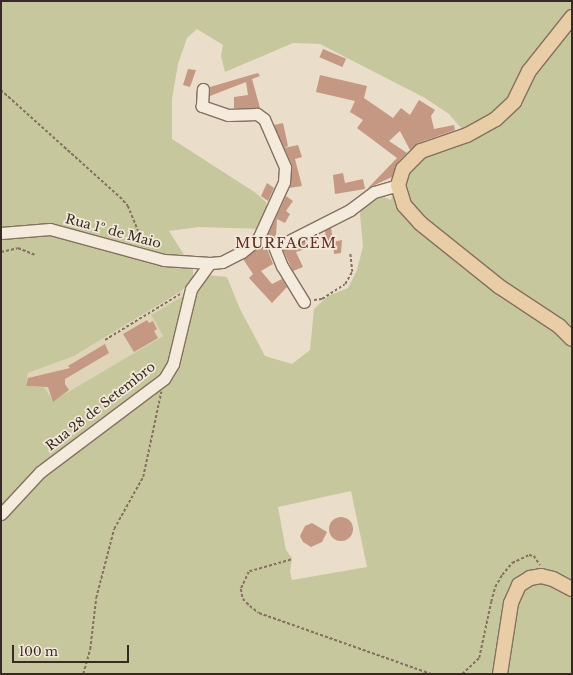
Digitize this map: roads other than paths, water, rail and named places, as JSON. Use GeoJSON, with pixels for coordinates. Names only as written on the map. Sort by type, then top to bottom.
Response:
{"type":"FeatureCollection","features":[{"type":"Feature","properties":{"kind":"main road"},"geometry":{"type":"LineString","coordinates":[[572,17],[529,71],[514,102],[496,119],[468,135],[421,151],[403,169],[398,185],[404,205],[420,223],[500,287],[559,326],[572,339]]}},
{"type":"Feature","properties":{"kind":"main road"},"geometry":{"type":"LineString","coordinates":[[500,674],[511,603],[519,585],[530,578],[541,576],[572,589]]}},
{"type":"Feature","properties":{"kind":"street"},"geometry":{"type":"LineString","coordinates":[[203,89],[202,106],[228,116],[257,114],[264,119],[285,167],[284,182],[258,239],[273,244],[285,243],[350,210],[374,192],[398,185]]}},
{"type":"Feature","properties":{"kind":"street","name":"Rua 1º de Maio"},"geometry":{"type":"LineString","coordinates":[[1,233],[50,229],[150,258],[210,263],[222,262],[242,252],[258,239]]}},
{"type":"Feature","properties":{"kind":"street"},"geometry":{"type":"LineString","coordinates":[[273,244],[282,266],[304,302]]}},
{"type":"Feature","properties":{"kind":"street","name":"Rua 28 de Setembro"},"geometry":{"type":"LineString","coordinates":[[1,514],[40,472],[164,379],[173,364],[191,289],[210,263]]}},
{"type":"Feature","properties":{"kind":"district","name":"MURFACÉM"},"geometry":{"type":"Point","coordinates":[286,243]}}]}
